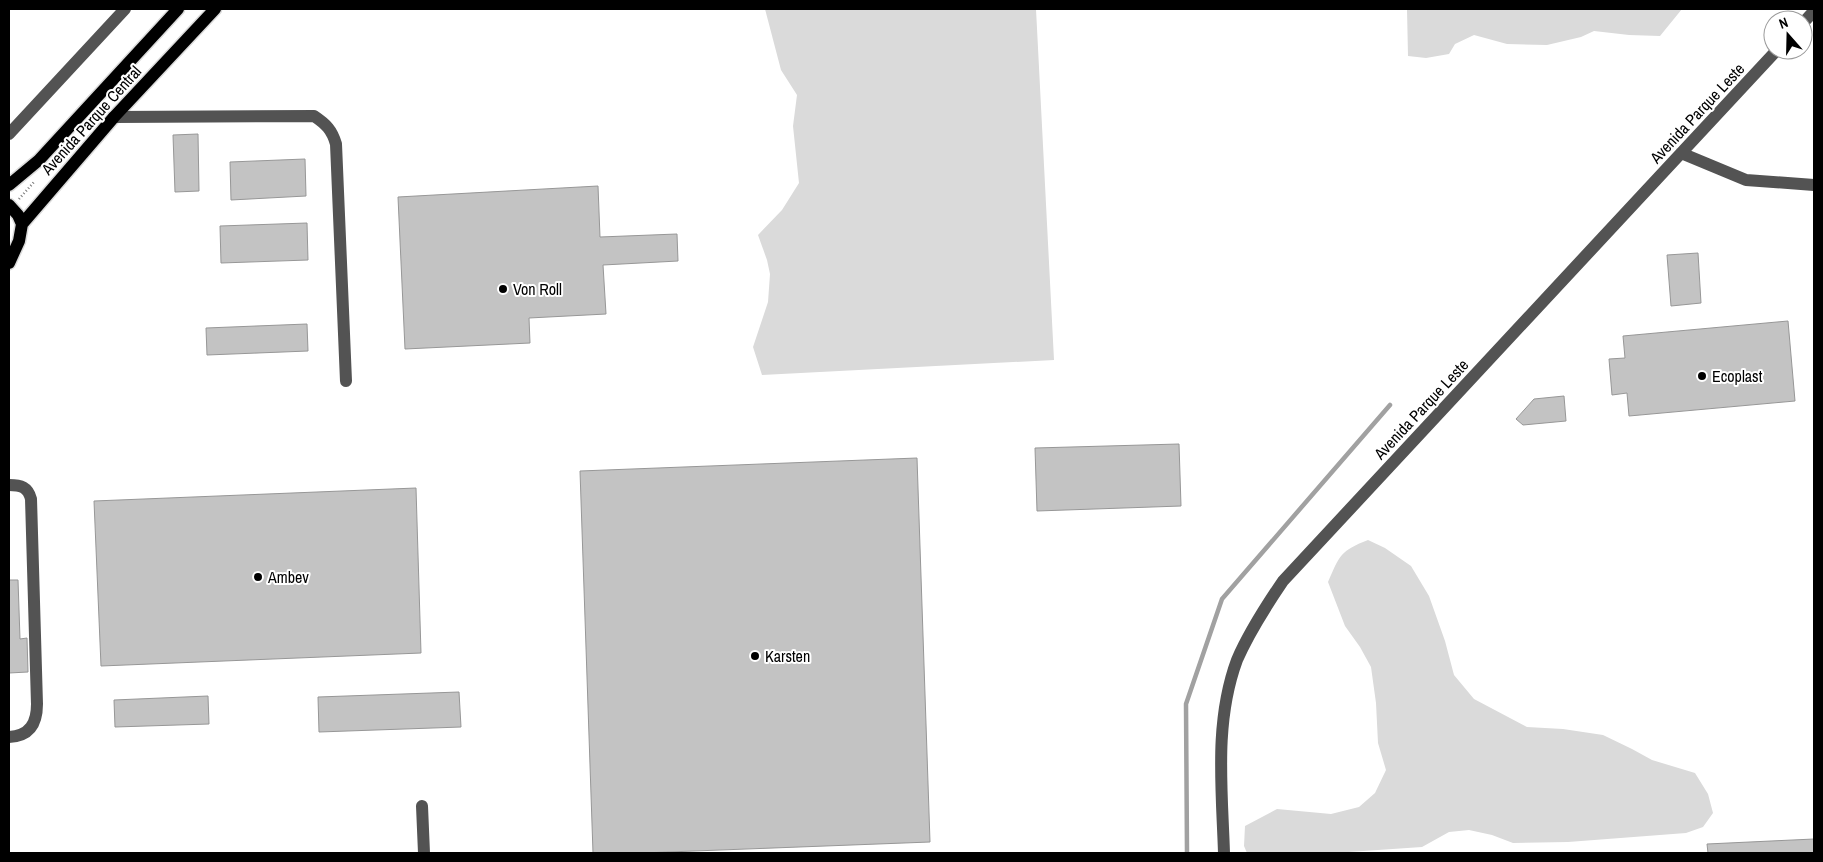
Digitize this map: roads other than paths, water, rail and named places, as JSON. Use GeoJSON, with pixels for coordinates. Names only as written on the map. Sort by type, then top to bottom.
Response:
{"type":"FeatureCollection","features":[{"type":"Feature","properties":{"kind":"main road","name":"Avenida Parque Central"},"geometry":{"type":"LineString","coordinates":[[9,185],[39,160],[178,9]]}},
{"type":"Feature","properties":{"kind":"main road","name":"Avenida Parque Central"},"geometry":{"type":"LineString","coordinates":[[9,263],[19,241],[22,224],[114,117],[215,9]]}},
{"type":"Feature","properties":{"kind":"main road"},"geometry":{"type":"LineString","coordinates":[[9,205],[18,215],[22,224]]}},
{"type":"Feature","properties":{"kind":"street"},"geometry":{"type":"LineString","coordinates":[[9,134],[125,9]]}},
{"type":"Feature","properties":{"kind":"street","name":"Avenida Parque Leste"},"geometry":{"type":"LineString","coordinates":[[1224,853],[1220,752],[1224,712],[1237,661],[1265,608],[1290,574],[1768,60]]}},
{"type":"Feature","properties":{"kind":"street"},"geometry":{"type":"LineString","coordinates":[[114,117],[314,116],[332,132],[336,144],[346,380]]}},
{"type":"Feature","properties":{"kind":"street"},"geometry":{"type":"LineString","coordinates":[[1681,153],[1746,180],[1814,185]]}},
{"type":"Feature","properties":{"kind":"street"},"geometry":{"type":"LineString","coordinates":[[9,486],[24,487],[29,491],[31,499],[37,718],[30,728],[18,736],[9,737]]}},
{"type":"Feature","properties":{"kind":"street"},"geometry":{"type":"LineString","coordinates":[[422,806],[424,853]]}},
{"type":"Feature","properties":{"kind":"waterway"},"geometry":{"type":"LineString","coordinates":[[1187,853],[1186,704],[1222,599],[1390,405]]}},
{"type":"Feature","properties":{"kind":"place","name":"Von Roll"},"geometry":{"type":"Point","coordinates":[503,289]}},
{"type":"Feature","properties":{"kind":"place","name":"Ecoplast"},"geometry":{"type":"Point","coordinates":[1702,376]}},
{"type":"Feature","properties":{"kind":"place","name":"Ambev"},"geometry":{"type":"Point","coordinates":[258,577]}},
{"type":"Feature","properties":{"kind":"place","name":"Karsten"},"geometry":{"type":"Point","coordinates":[755,656]}}]}
